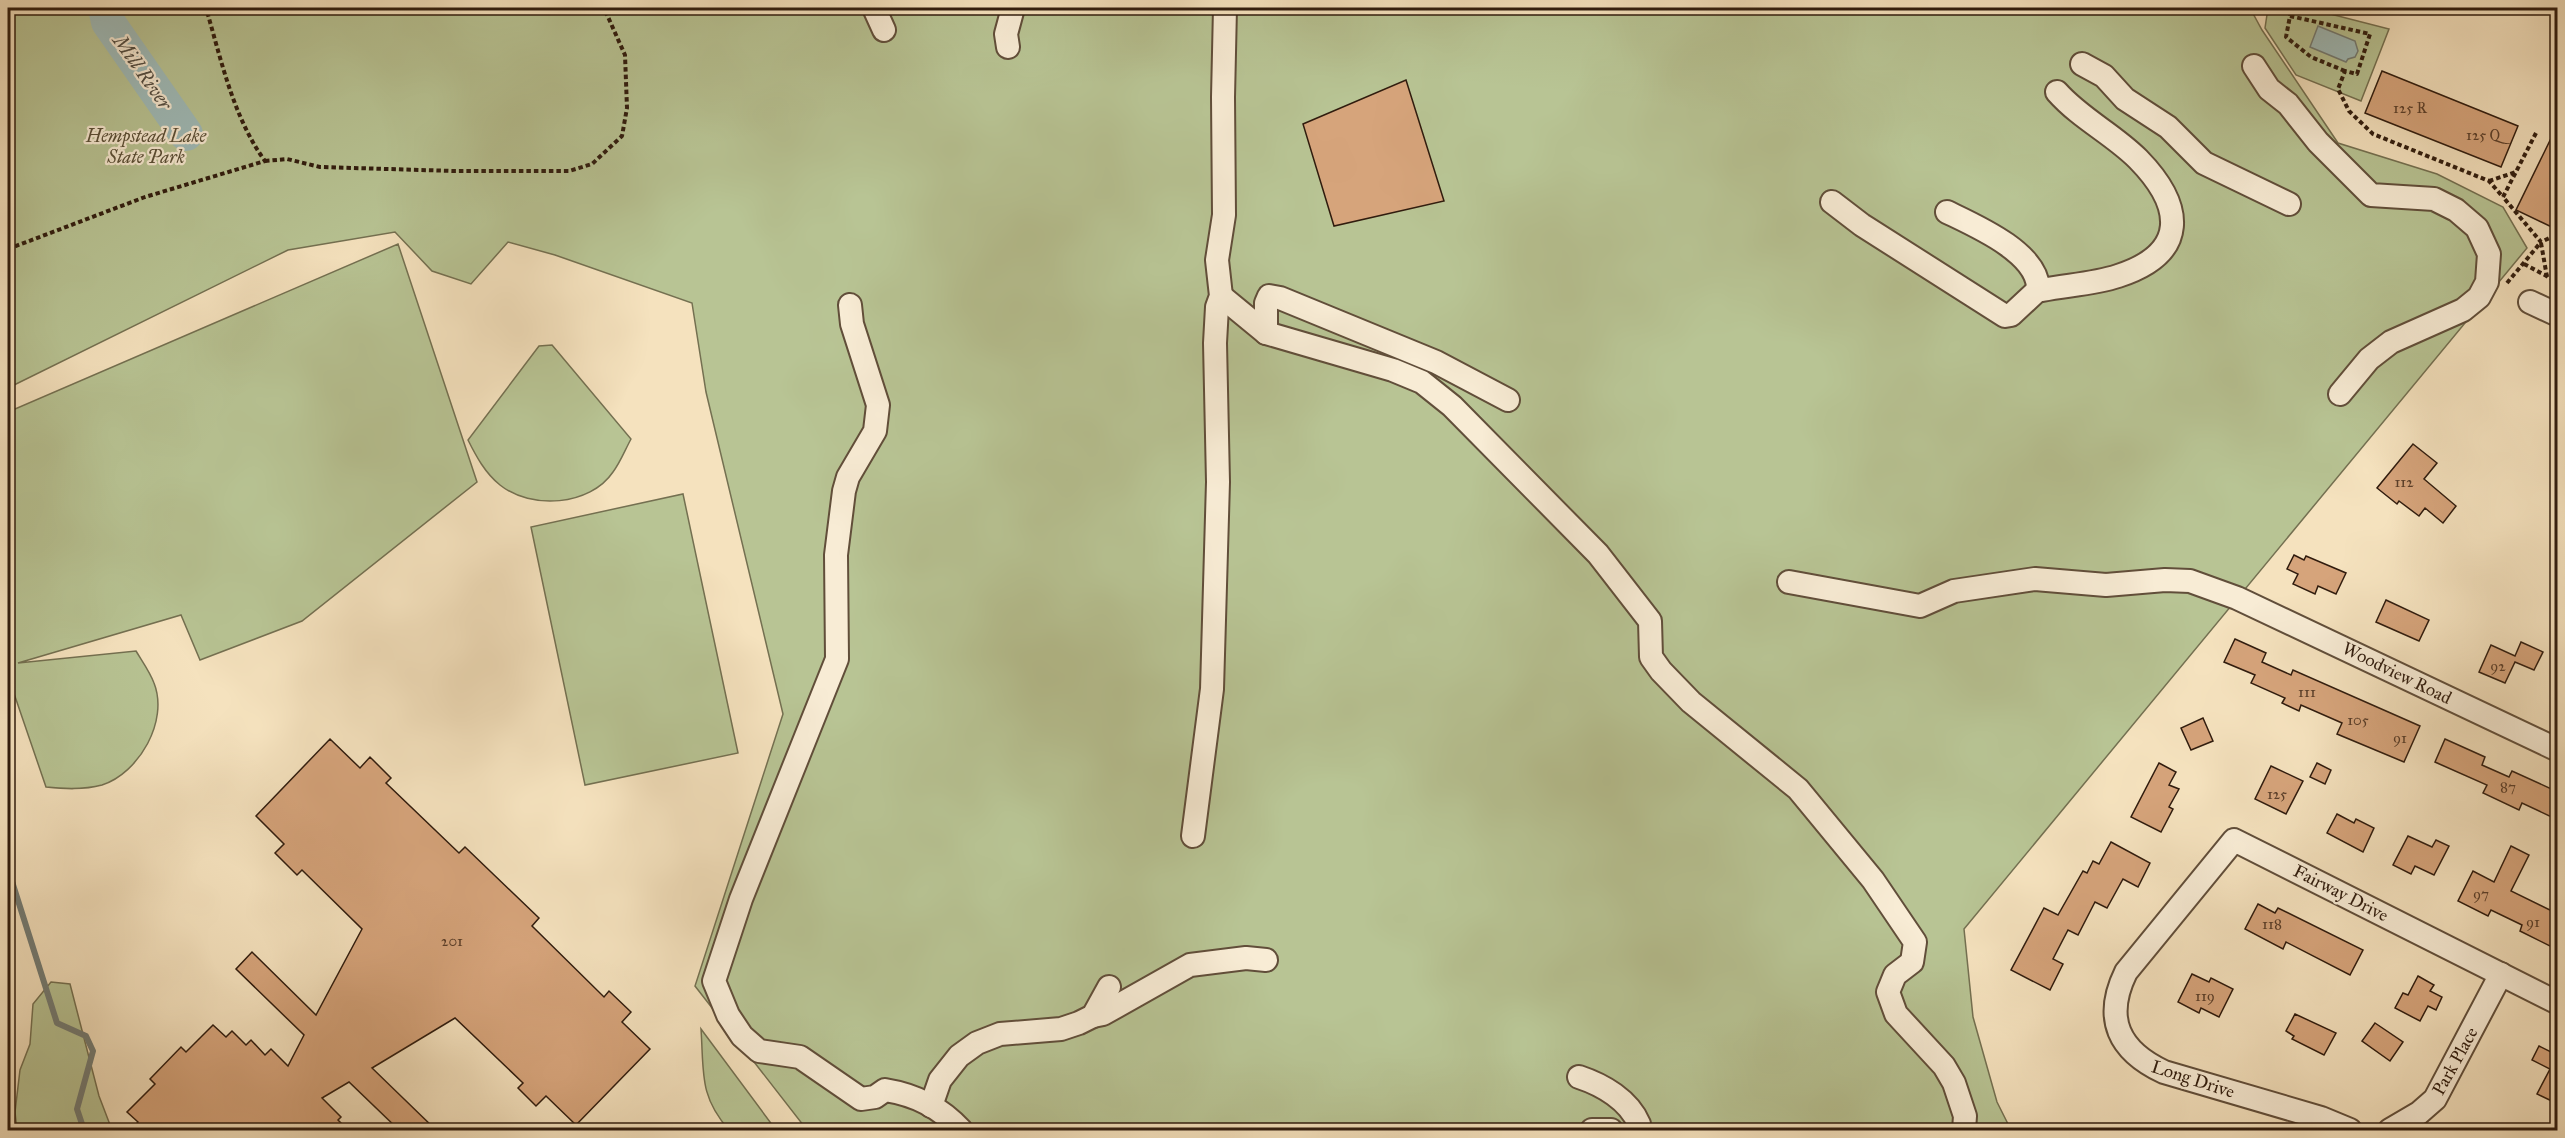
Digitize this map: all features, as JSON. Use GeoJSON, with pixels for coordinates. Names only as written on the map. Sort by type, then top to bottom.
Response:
{"type":"FeatureCollection","features":[{"type":"Feature","properties":{"kind":"street"},"geometry":{"type":"LineString","coordinates":[[874,8],[884,30]]}},
{"type":"Feature","properties":{"kind":"street"},"geometry":{"type":"LineString","coordinates":[[1008,47],[1006,34],[1013,8]]}},
{"type":"Feature","properties":{"kind":"street"},"geometry":{"type":"LineString","coordinates":[[1193,836],[1212,689],[1218,482],[1215,343],[1217,307],[1221,296],[1217,260],[1224,214],[1225,8]]}},
{"type":"Feature","properties":{"kind":"street"},"geometry":{"type":"LineString","coordinates":[[2082,64],[2104,76],[2125,99],[2168,127],[2204,163],[2289,204]]}},
{"type":"Feature","properties":{"kind":"street"},"geometry":{"type":"LineString","coordinates":[[2254,66],[2269,89],[2288,104],[2318,142],[2371,195],[2434,200],[2456,210],[2477,228],[2489,254],[2487,282],[2479,297],[2463,310],[2391,342],[2369,359],[2340,394]]}},
{"type":"Feature","properties":{"kind":"street"},"geometry":{"type":"LineString","coordinates":[[1832,202],[1862,225],[2005,316],[2011,315],[2040,288],[2098,281],[2128,272],[2158,255],[2167,245],[2173,232],[2169,207],[2149,172],[2137,159],[2079,114],[2057,92]]}},
{"type":"Feature","properties":{"kind":"street"},"geometry":{"type":"LineString","coordinates":[[1947,212],[1979,228],[2018,254],[2031,265],[2040,288]]}},
{"type":"Feature","properties":{"kind":"street"},"geometry":{"type":"LineString","coordinates":[[1221,296],[1266,333],[1412,378],[1452,406],[1598,554],[1650,621],[1651,657],[1661,671],[1691,702],[1798,789],[1873,880],[1915,942],[1912,962],[1894,975],[1888,992],[1896,1014],[1944,1066],[1965,1116],[1964,1131]]}},
{"type":"Feature","properties":{"kind":"street"},"geometry":{"type":"LineString","coordinates":[[1266,333],[1266,303],[1269,296],[1318,311],[1445,366],[1508,400]]}},
{"type":"Feature","properties":{"kind":"street"},"geometry":{"type":"LineString","coordinates":[[2530,302],[2558,315]]}},
{"type":"Feature","properties":{"kind":"street"},"geometry":{"type":"LineString","coordinates":[[850,305],[852,324],[871,379],[878,412],[870,443],[848,477],[844,491],[836,555],[837,659],[745,889],[714,981],[728,1015],[742,1036],[759,1051],[800,1057],[861,1099],[875,1096],[885,1090],[910,1094],[945,1113],[961,1131]]}},
{"type":"Feature","properties":{"kind":"street"},"geometry":{"type":"LineString","coordinates":[[1310,345],[1318,311]]}},
{"type":"Feature","properties":{"kind":"street","name":"Woodview Road"},"geometry":{"type":"LineString","coordinates":[[1789,582],[1920,606],[1954,591],[2035,579],[2106,585],[2165,580],[2190,581],[2236,598],[2558,750]]}},
{"type":"Feature","properties":{"kind":"street","name":"Fairway Drive"},"geometry":{"type":"LineString","coordinates":[[2156,936],[2234,840],[2558,1003]]}},
{"type":"Feature","properties":{"kind":"street","name":"Long Drive"},"geometry":{"type":"LineString","coordinates":[[2156,936],[2126,972],[2118,989],[2117,1025],[2122,1040],[2131,1052],[2144,1063],[2164,1072],[2322,1118],[2350,1131]]}},
{"type":"Feature","properties":{"kind":"street"},"geometry":{"type":"LineString","coordinates":[[931,1106],[940,1080],[959,1056],[977,1043],[1000,1034],[1061,1029],[1103,1014],[1190,965],[1246,958],[1266,960]]}},
{"type":"Feature","properties":{"kind":"street","name":"Park Place"},"geometry":{"type":"LineString","coordinates":[[2391,1131],[2420,1113],[2435,1099],[2501,974]]}},
{"type":"Feature","properties":{"kind":"street"},"geometry":{"type":"LineString","coordinates":[[1093,1016],[1110,987]]}},
{"type":"Feature","properties":{"kind":"street"},"geometry":{"type":"LineString","coordinates":[[1579,1077],[1598,1083],[1616,1096],[1636,1115],[1639,1124],[1637,1131]]}},
{"type":"Feature","properties":{"kind":"street"},"geometry":{"type":"LineString","coordinates":[[1592,1131],[1611,1131]]}},
{"type":"Feature","properties":{"kind":"path"},"geometry":{"type":"LineString","coordinates":[[206,8],[224,72],[239,112],[247,132],[265,161]]}},
{"type":"Feature","properties":{"kind":"path"},"geometry":{"type":"LineString","coordinates":[[8,249],[145,197],[265,161],[287,159],[320,168],[455,171],[569,171],[592,164],[622,136],[627,108],[625,55],[604,8]]}},
{"type":"Feature","properties":{"kind":"path"},"geometry":{"type":"LineString","coordinates":[[2290,16],[2370,34],[2357,74],[2345,71],[2311,57],[2286,37],[2290,16]]}},
{"type":"Feature","properties":{"kind":"path"},"geometry":{"type":"LineString","coordinates":[[2345,71],[2338,89],[2349,111],[2373,134],[2489,181],[2541,242],[2547,277]]}},
{"type":"Feature","properties":{"kind":"path"},"geometry":{"type":"LineString","coordinates":[[2504,197],[2536,133]]}},
{"type":"Feature","properties":{"kind":"path"},"geometry":{"type":"LineString","coordinates":[[2489,181],[2516,172]]}},
{"type":"Feature","properties":{"kind":"path"},"geometry":{"type":"LineString","coordinates":[[2502,288],[2541,242],[2558,234]]}},
{"type":"Feature","properties":{"kind":"path"},"geometry":{"type":"LineString","coordinates":[[2524,264],[2558,282]]}},
{"type":"Feature","properties":{"kind":"green space","name":"Hempstead Lake State Park"},"geometry":{"type":"Polygon","coordinates":[[[8,8],[2250,8],[2262,30],[2338,143],[2437,174],[2503,207],[2527,248],[1964,929],[1973,1017],[1997,1102],[2011,1130],[807,1130],[695,986],[783,714],[706,392],[692,303],[555,255],[508,242],[471,284],[432,271],[395,232],[288,250],[8,388],[8,8]]]}},
{"type":"Feature","properties":{"kind":"green space"},"geometry":{"type":"Polygon","coordinates":[[[2268,8],[2307,8],[2389,29],[2361,101],[2296,75],[2265,28],[2268,8]]]}},
{"type":"Feature","properties":{"kind":"green space"},"geometry":{"type":"Polygon","coordinates":[[[398,244],[477,482],[302,621],[200,660],[181,615],[18,663],[136,651],[154,683],[158,698],[154,729],[148,744],[128,769],[115,779],[95,787],[74,789],[46,787],[8,676],[13,665],[8,666],[8,412],[398,244]]]}},
{"type":"Feature","properties":{"kind":"green space"},"geometry":{"type":"Polygon","coordinates":[[[552,345],[631,439],[616,468],[603,483],[575,498],[543,501],[513,493],[500,485],[485,470],[468,440],[539,346],[552,345]]]}},
{"type":"Feature","properties":{"kind":"green space"},"geometry":{"type":"Polygon","coordinates":[[[683,494],[738,753],[585,785],[531,527],[683,494]]]}},
{"type":"Feature","properties":{"kind":"green space"},"geometry":{"type":"Polygon","coordinates":[[[51,982],[70,984],[99,1096],[112,1130],[17,1130],[15,1112],[20,1070],[30,1044],[33,1004],[51,982]]]}},
{"type":"Feature","properties":{"kind":"green space"},"geometry":{"type":"Polygon","coordinates":[[[701,1029],[776,1130],[729,1130],[719,1118],[712,1106],[705,1083],[701,1029]]]}},
{"type":"Feature","properties":{"kind":"water"},"geometry":{"type":"Polygon","coordinates":[[[2318,26],[2355,41],[2358,51],[2355,57],[2346,62],[2310,47],[2318,26]]]}},
{"type":"Feature","properties":{"kind":"building"},"geometry":{"type":"Polygon","coordinates":[[[2382,71],[2518,126],[2501,167],[2365,113],[2382,71]]]}},
{"type":"Feature","properties":{"kind":"building"},"geometry":{"type":"Polygon","coordinates":[[[1406,80],[1444,201],[1334,226],[1303,124],[1406,80]]]}},
{"type":"Feature","properties":{"kind":"building"},"geometry":{"type":"Polygon","coordinates":[[[2558,124],[2558,230],[2516,210],[2558,124]]]}},
{"type":"Feature","properties":{"kind":"building"},"geometry":{"type":"Polygon","coordinates":[[[2413,444],[2437,463],[2424,479],[2456,506],[2443,523],[2425,508],[2419,516],[2399,501],[2397,504],[2377,488],[2413,444]]]}},
{"type":"Feature","properties":{"kind":"building"},"geometry":{"type":"Polygon","coordinates":[[[2294,555],[2304,560],[2306,556],[2346,573],[2336,594],[2318,586],[2315,594],[2293,584],[2298,574],[2287,569],[2294,555]]]}},
{"type":"Feature","properties":{"kind":"building"},"geometry":{"type":"Polygon","coordinates":[[[2386,600],[2429,620],[2419,641],[2376,622],[2386,600]]]}},
{"type":"Feature","properties":{"kind":"building"},"geometry":{"type":"Polygon","coordinates":[[[2235,639],[2266,653],[2262,662],[2291,675],[2293,670],[2420,726],[2404,762],[2337,734],[2342,723],[2301,705],[2299,711],[2282,703],[2285,698],[2251,683],[2255,675],[2224,662],[2235,639]]]}},
{"type":"Feature","properties":{"kind":"building"},"geometry":{"type":"Polygon","coordinates":[[[2521,642],[2543,652],[2534,670],[2515,662],[2505,683],[2479,672],[2491,645],[2515,656],[2521,642]]]}},
{"type":"Feature","properties":{"kind":"building"},"geometry":{"type":"Polygon","coordinates":[[[2203,718],[2213,741],[2191,750],[2181,728],[2203,718]]]}},
{"type":"Feature","properties":{"kind":"building"},"geometry":{"type":"Polygon","coordinates":[[[330,739],[360,768],[370,757],[391,778],[386,783],[459,853],[465,847],[539,918],[532,926],[604,997],[609,991],[631,1012],[622,1022],[650,1049],[576,1125],[546,1096],[536,1106],[518,1088],[523,1083],[455,1018],[372,1068],[437,1131],[400,1131],[349,1082],[322,1098],[341,1117],[338,1120],[349,1131],[130,1131],[138,1122],[127,1112],[155,1084],[150,1079],[181,1047],[186,1052],[213,1025],[226,1037],[232,1031],[246,1045],[251,1040],[265,1055],[271,1049],[288,1066],[304,1035],[236,969],[252,952],[316,1015],[362,929],[302,870],[297,875],[275,853],[284,844],[256,816],[330,739]]]}},
{"type":"Feature","properties":{"kind":"building"},"geometry":{"type":"Polygon","coordinates":[[[2445,739],[2485,757],[2482,765],[2509,777],[2512,771],[2558,792],[2558,820],[2522,803],[2519,810],[2483,793],[2487,785],[2435,762],[2445,739]]]}},
{"type":"Feature","properties":{"kind":"building"},"geometry":{"type":"Polygon","coordinates":[[[2159,763],[2176,772],[2169,785],[2179,789],[2169,807],[2173,809],[2161,832],[2131,817],[2159,763]]]}},
{"type":"Feature","properties":{"kind":"building"},"geometry":{"type":"Polygon","coordinates":[[[2317,763],[2331,770],[2325,784],[2310,777],[2317,763]]]}},
{"type":"Feature","properties":{"kind":"building"},"geometry":{"type":"Polygon","coordinates":[[[2271,766],[2303,781],[2286,814],[2255,799],[2271,766]]]}},
{"type":"Feature","properties":{"kind":"building"},"geometry":{"type":"Polygon","coordinates":[[[2337,814],[2354,823],[2356,819],[2374,828],[2363,852],[2327,833],[2337,814]]]}},
{"type":"Feature","properties":{"kind":"building"},"geometry":{"type":"Polygon","coordinates":[[[2408,836],[2432,847],[2436,840],[2449,846],[2434,875],[2415,866],[2411,874],[2393,865],[2408,836]]]}},
{"type":"Feature","properties":{"kind":"building"},"geometry":{"type":"Polygon","coordinates":[[[2111,842],[2150,863],[2138,887],[2123,879],[2107,908],[2095,902],[2078,935],[2068,930],[2053,959],[2063,964],[2050,990],[2011,970],[2044,908],[2058,915],[2083,871],[2087,873],[2093,861],[2099,864],[2111,842]]]}},
{"type":"Feature","properties":{"kind":"building"},"geometry":{"type":"Polygon","coordinates":[[[2511,846],[2529,855],[2511,891],[2558,914],[2558,950],[2520,931],[2522,925],[2491,910],[2488,916],[2458,901],[2473,871],[2494,882],[2511,846]]]}},
{"type":"Feature","properties":{"kind":"building"},"geometry":{"type":"Polygon","coordinates":[[[2258,904],[2275,913],[2278,908],[2363,950],[2350,975],[2286,942],[2283,949],[2245,929],[2258,904]]]}},
{"type":"Feature","properties":{"kind":"building"},"geometry":{"type":"Polygon","coordinates":[[[2192,974],[2209,982],[2211,978],[2233,989],[2219,1017],[2201,1008],[2199,1013],[2178,1002],[2192,974]]]}},
{"type":"Feature","properties":{"kind":"building"},"geometry":{"type":"Polygon","coordinates":[[[2418,976],[2434,985],[2430,991],[2442,997],[2436,1010],[2428,1006],[2420,1021],[2395,1008],[2403,993],[2408,995],[2418,976]]]}},
{"type":"Feature","properties":{"kind":"building"},"geometry":{"type":"Polygon","coordinates":[[[2295,1014],[2336,1033],[2324,1055],[2292,1039],[2294,1036],[2286,1031],[2295,1014]]]}},
{"type":"Feature","properties":{"kind":"building"},"geometry":{"type":"Polygon","coordinates":[[[2375,1023],[2403,1042],[2390,1061],[2362,1041],[2375,1023]]]}},
{"type":"Feature","properties":{"kind":"building"},"geometry":{"type":"Polygon","coordinates":[[[2539,1046],[2557,1055],[2558,1053],[2558,1104],[2537,1094],[2550,1069],[2532,1060],[2539,1046]]]}},
{"type":"Feature","properties":{"kind":"waterway","name":"Mill River"},"geometry":{"type":"LineString","coordinates":[[105,8],[108,22],[186,134]]}},
{"type":"Feature","properties":{"kind":"waterway","name":"Mill River"},"geometry":{"type":"LineString","coordinates":[[8,869],[57,1023],[86,1036],[93,1051],[77,1109],[84,1130]]}}]}
